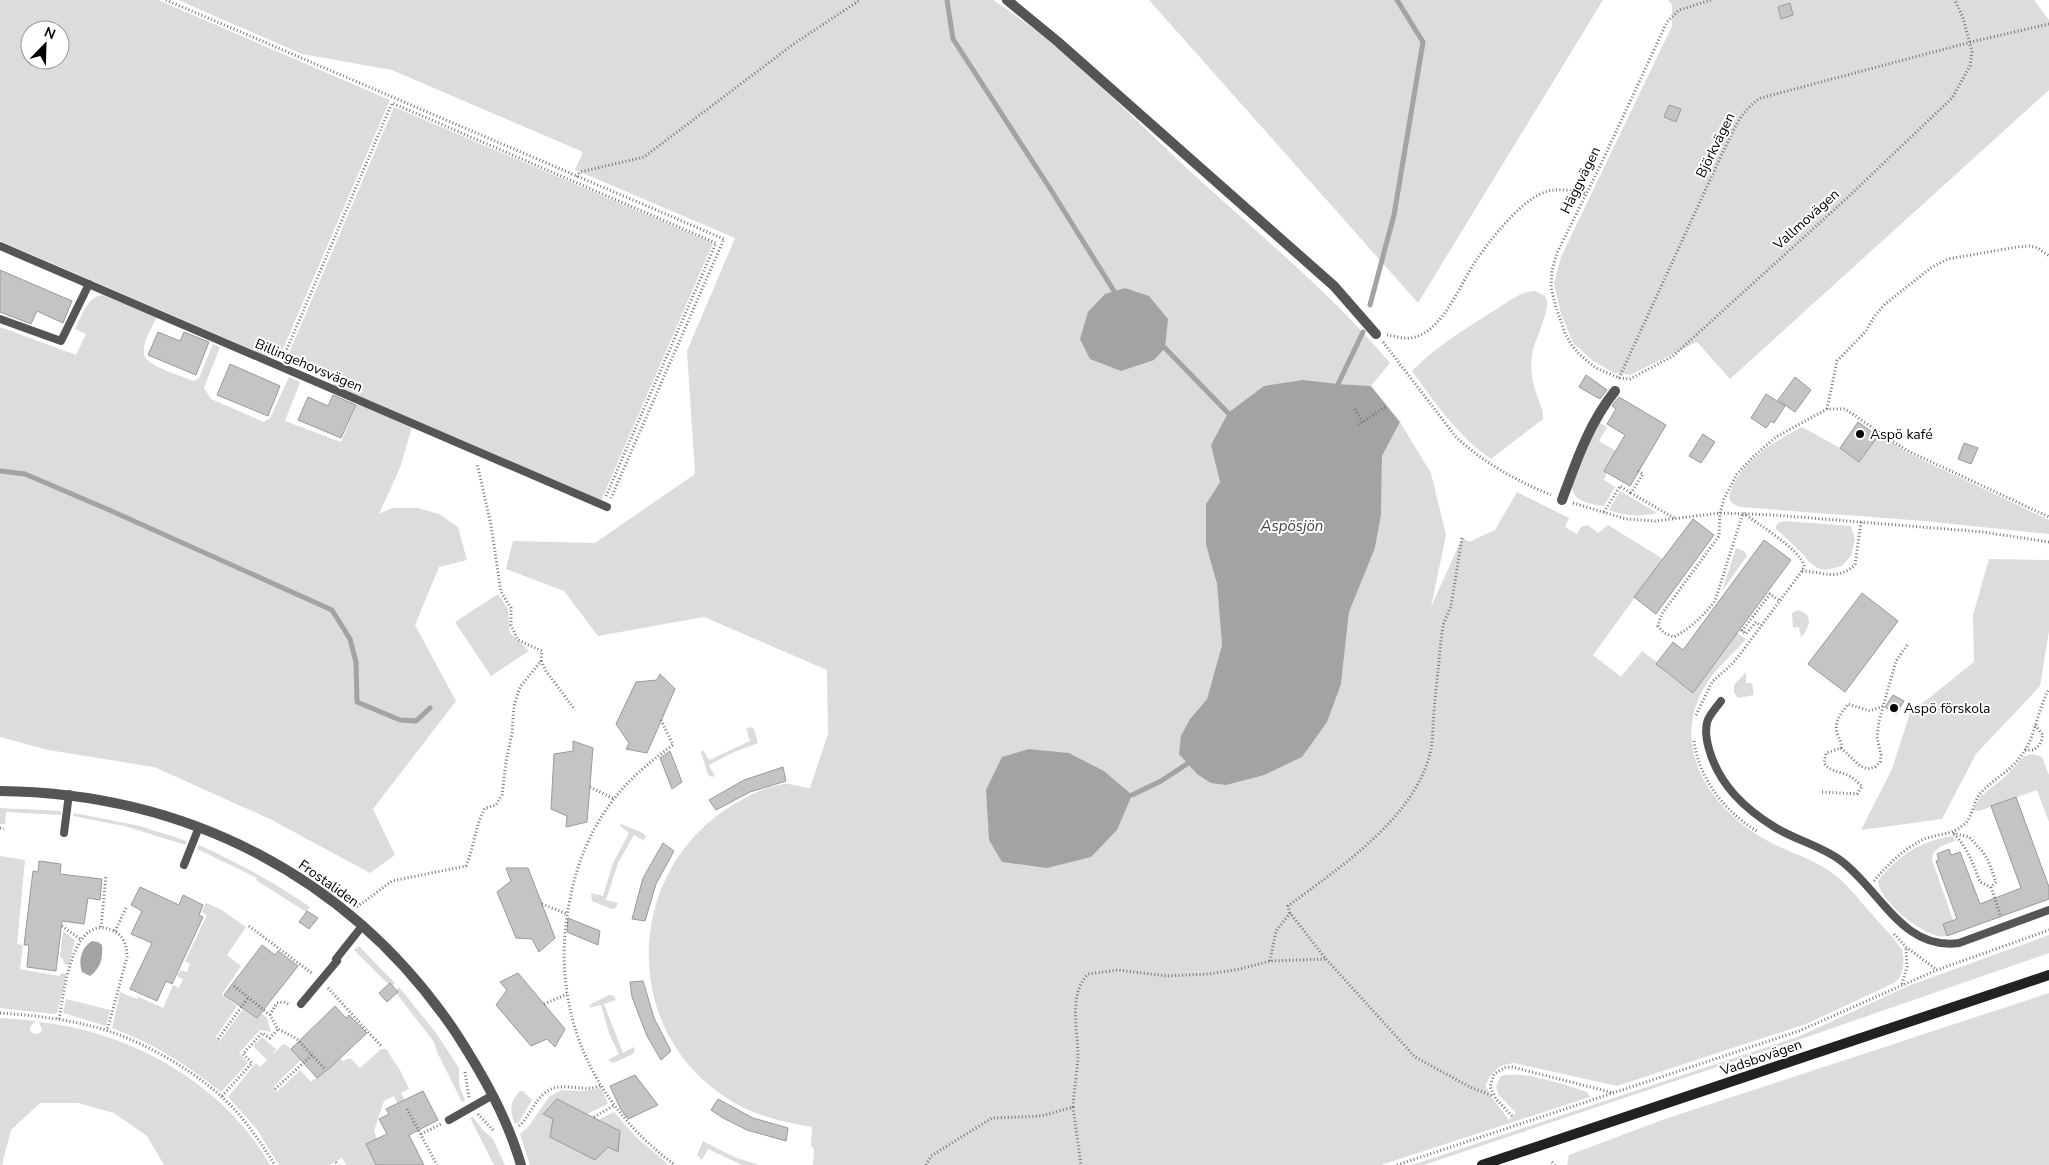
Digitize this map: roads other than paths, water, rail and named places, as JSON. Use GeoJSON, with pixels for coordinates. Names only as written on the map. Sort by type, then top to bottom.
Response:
{"type":"FeatureCollection","features":[{"type":"Feature","properties":{"kind":"main road","name":"Vadsbovägen"},"geometry":{"type":"LineString","coordinates":[[1482,1165],[2049,975]]}},
{"type":"Feature","properties":{"kind":"street"},"geometry":{"type":"LineString","coordinates":[[1007,0],[1085,65],[1334,286],[1376,334]]}},
{"type":"Feature","properties":{"kind":"street"},"geometry":{"type":"LineString","coordinates":[[1562,500],[1592,425],[1604,405],[1615,392]]}},
{"type":"Feature","properties":{"kind":"street","name":"Frostaliden"},"geometry":{"type":"LineString","coordinates":[[0,790],[69,794],[116,803],[199,827],[277,864],[349,914],[363,925],[405,967],[440,1011],[494,1095],[522,1165]]}},
{"type":"Feature","properties":{"kind":"lane","name":"Billingehovsvägen"},"geometry":{"type":"LineString","coordinates":[[0,246],[605,506]]}},
{"type":"Feature","properties":{"kind":"lane"},"geometry":{"type":"LineString","coordinates":[[0,320],[61,341],[89,284]]}},
{"type":"Feature","properties":{"kind":"lane"},"geometry":{"type":"LineString","coordinates":[[1721,701],[1707,722],[1707,742],[1714,766],[1725,785],[1738,800],[1777,829],[1838,859],[1856,872],[1898,920],[1916,935],[1934,943],[1946,945],[1959,943],[2049,910]]}},
{"type":"Feature","properties":{"kind":"lane"},"geometry":{"type":"LineString","coordinates":[[64,833],[69,794]]}},
{"type":"Feature","properties":{"kind":"lane"},"geometry":{"type":"LineString","coordinates":[[184,865],[199,827]]}},
{"type":"Feature","properties":{"kind":"lane"},"geometry":{"type":"LineString","coordinates":[[302,1004],[363,925]]}},
{"type":"Feature","properties":{"kind":"lane"},"geometry":{"type":"LineString","coordinates":[[448,1120],[494,1095]]}},
{"type":"Feature","properties":{"kind":"water"},"geometry":{"type":"Polygon","coordinates":[[[1125,288],[1149,296],[1168,319],[1165,348],[1154,360],[1121,371],[1090,359],[1080,339],[1088,312],[1105,294],[1125,288]]]}},
{"type":"Feature","properties":{"kind":"water","name":"Aspösjön"},"geometry":{"type":"Polygon","coordinates":[[[1303,380],[1371,386],[1400,422],[1382,456],[1381,515],[1375,548],[1349,612],[1341,684],[1327,722],[1302,757],[1264,775],[1226,785],[1211,783],[1197,774],[1179,754],[1181,736],[1190,719],[1207,699],[1222,645],[1217,584],[1206,545],[1206,504],[1220,482],[1211,445],[1228,413],[1264,386],[1303,380]]]}},
{"type":"Feature","properties":{"kind":"water"},"geometry":{"type":"Polygon","coordinates":[[[1029,749],[1069,753],[1104,771],[1132,795],[1117,830],[1091,857],[1047,868],[1002,862],[989,840],[986,790],[1002,757],[1029,749]]]}},
{"type":"Feature","properties":{"kind":"water"},"geometry":{"type":"Polygon","coordinates":[[[92,941],[102,945],[102,954],[99,966],[90,976],[82,972],[80,963],[85,947],[92,941]]]}},
{"type":"Feature","properties":{"kind":"waterway"},"geometry":{"type":"LineString","coordinates":[[947,0],[953,39],[1114,291]]}},
{"type":"Feature","properties":{"kind":"waterway"},"geometry":{"type":"LineString","coordinates":[[1370,305],[1394,215],[1423,42],[1397,0]]}},
{"type":"Feature","properties":{"kind":"waterway"},"geometry":{"type":"LineString","coordinates":[[1338,384],[1363,332]]}},
{"type":"Feature","properties":{"kind":"waterway"},"geometry":{"type":"LineString","coordinates":[[1165,348],[1228,413]]}},
{"type":"Feature","properties":{"kind":"waterway"},"geometry":{"type":"LineString","coordinates":[[0,471],[25,474],[332,610],[350,639],[356,662],[357,702],[400,720],[416,721],[430,708]]}},
{"type":"Feature","properties":{"kind":"waterway"},"geometry":{"type":"LineString","coordinates":[[1132,795],[1161,781],[1187,764]]}},
{"type":"Feature","properties":{"kind":"place","name":"Aspö kafé"},"geometry":{"type":"Point","coordinates":[1860,434]}},
{"type":"Feature","properties":{"kind":"place","name":"Aspö förskola"},"geometry":{"type":"Point","coordinates":[1894,708]}}]}
